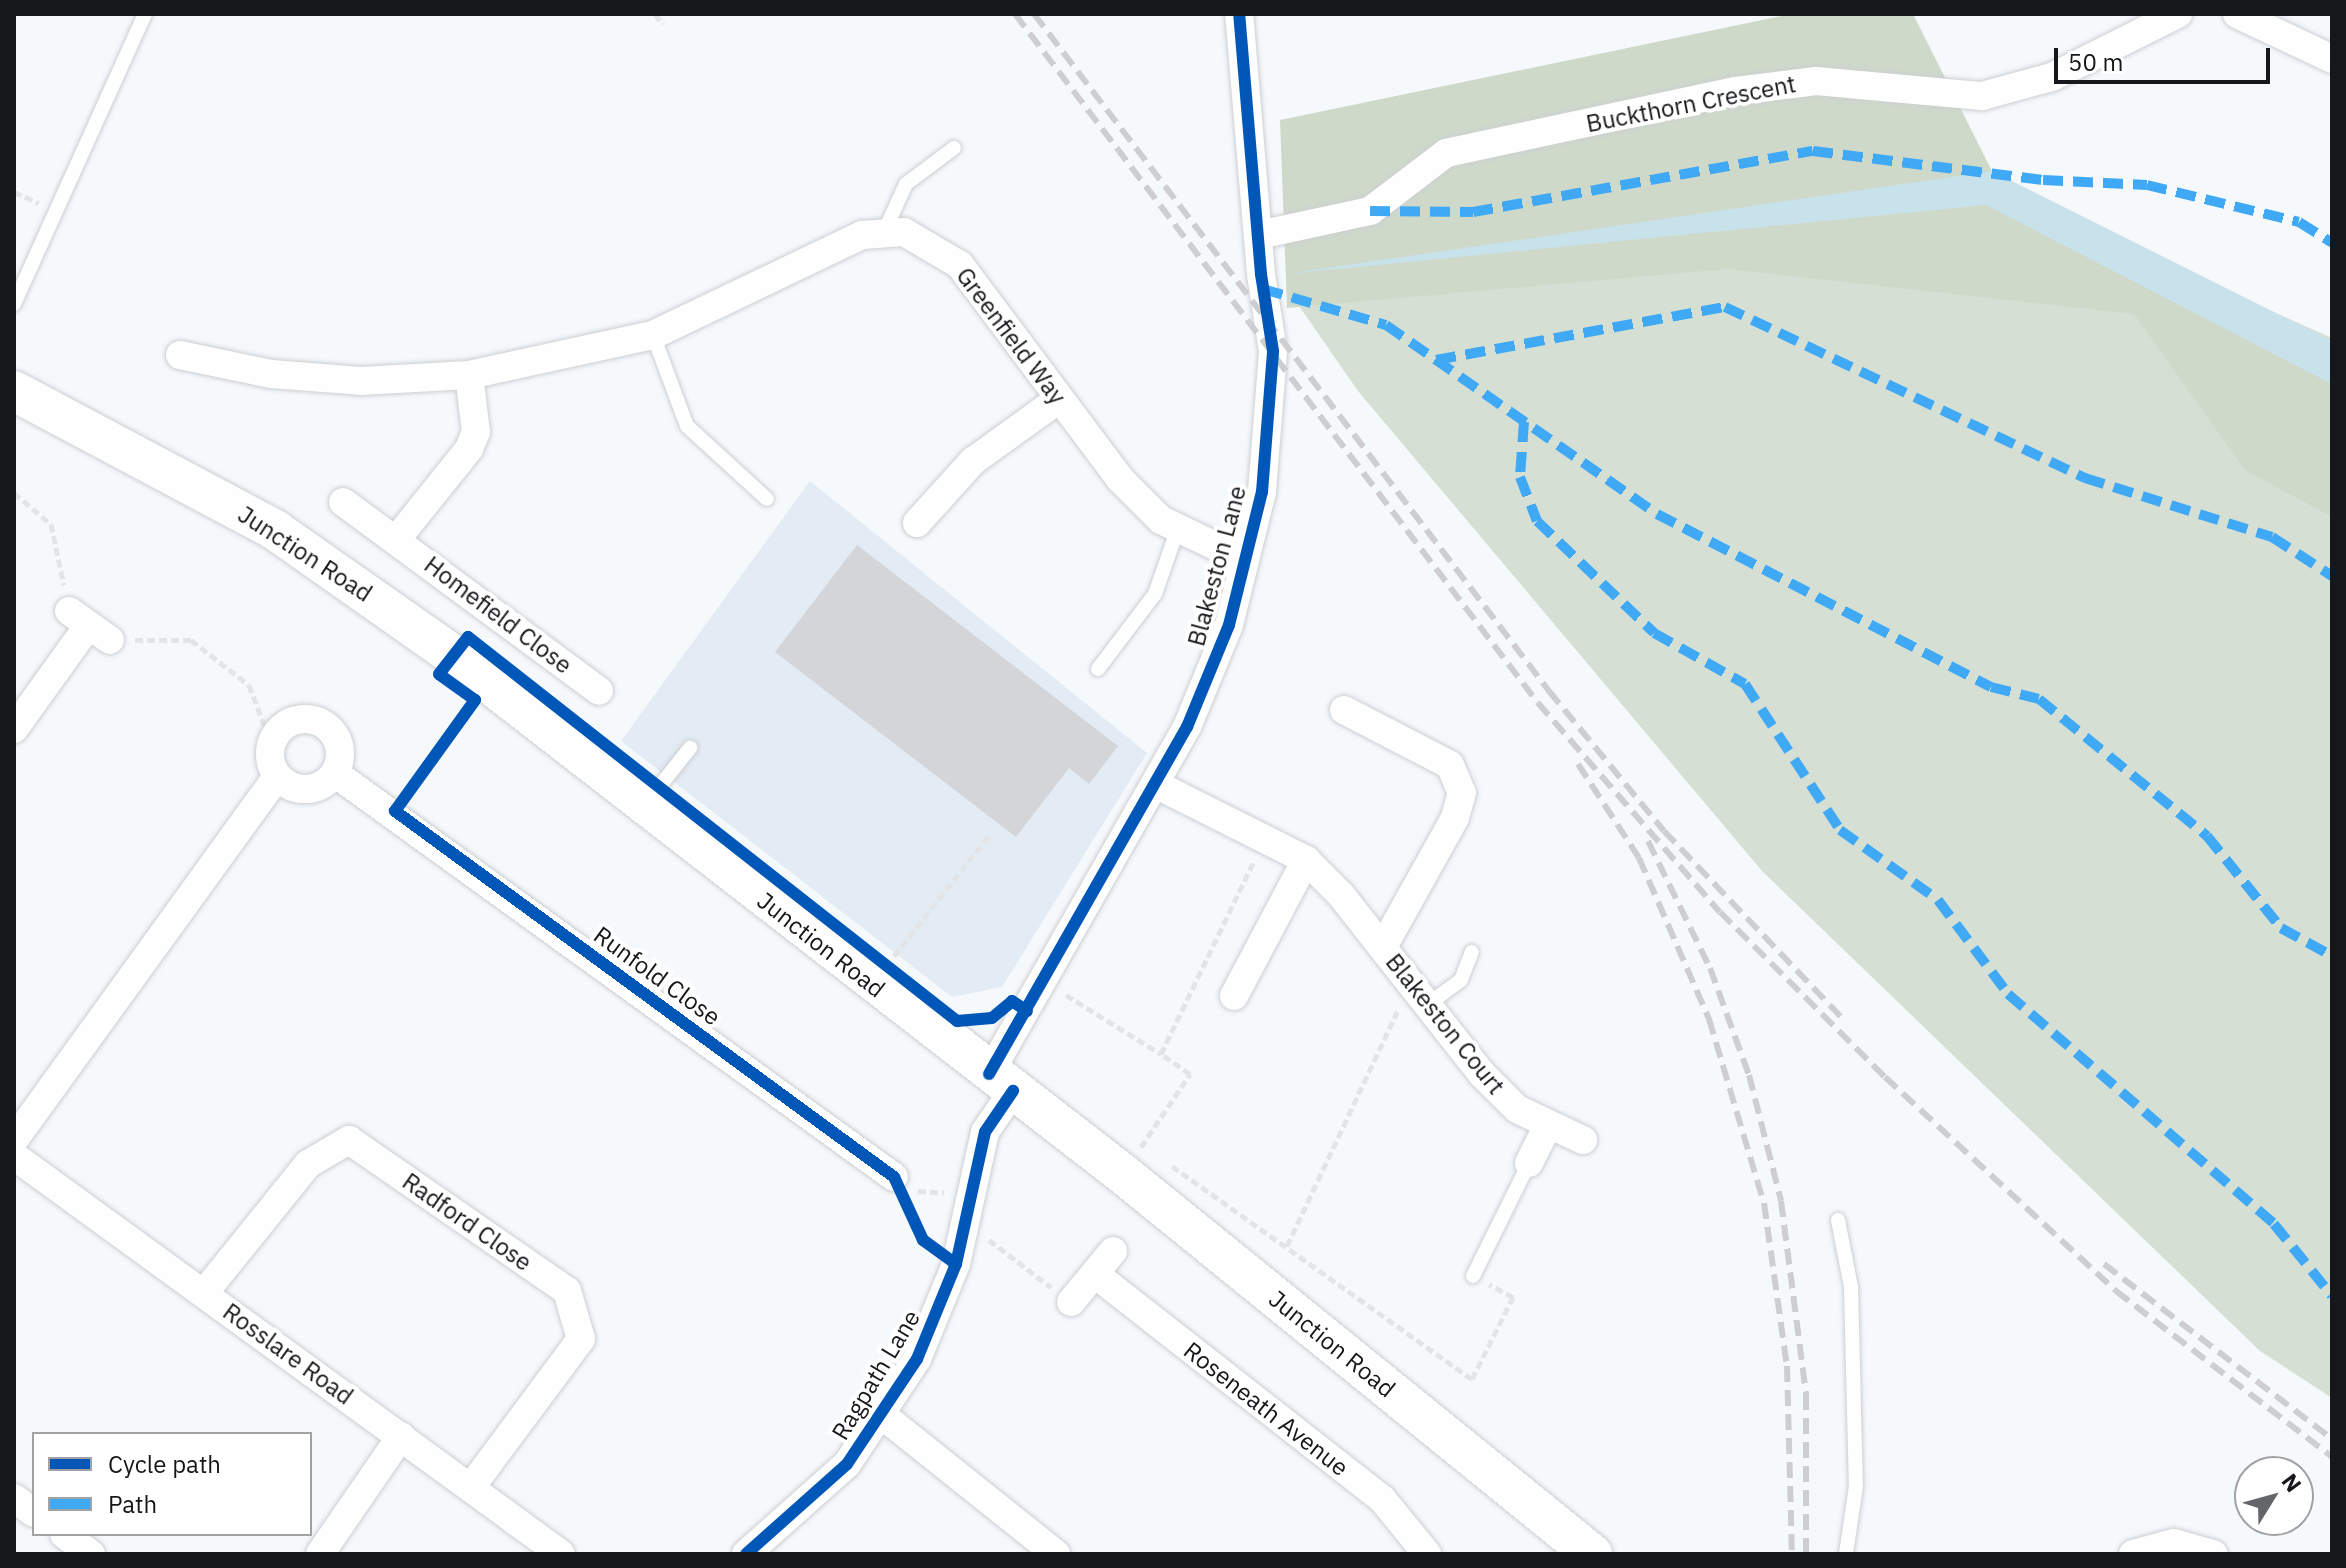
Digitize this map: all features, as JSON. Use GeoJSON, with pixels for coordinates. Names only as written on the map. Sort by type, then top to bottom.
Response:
{"type":"FeatureCollection","features":[{"type":"Feature","properties":{"kind":"main road","name":"Junction Road"},"geometry":{"type":"LineString","coordinates":[[14,391],[275,530],[454,656],[643,807],[1001,1082],[1140,1158],[1592,1554]]}},
{"type":"Feature","properties":{"kind":"street","name":"Blakeston Lane"},"geometry":{"type":"LineString","coordinates":[[1001,1082],[1044,981],[1157,785],[1229,625],[1262,492],[1273,351],[1239,14]]}},
{"type":"Feature","properties":{"kind":"street","name":"Buckthorn Crescent"},"geometry":{"type":"LineString","coordinates":[[1259,235],[1370,211],[1446,153],[1736,91],[1816,81],[1982,96],[2052,77],[2178,14]]}},
{"type":"Feature","properties":{"kind":"street"},"geometry":{"type":"LineString","coordinates":[[2237,14],[2332,59]]}},
{"type":"Feature","properties":{"kind":"street","name":"Greenfield Way"},"geometry":{"type":"LineString","coordinates":[[180,355],[271,374],[361,381],[469,375],[653,335],[862,235],[884,232],[923,238],[960,265],[1120,479],[1177,531],[1245,560]]}},
{"type":"Feature","properties":{"kind":"street"},"geometry":{"type":"LineString","coordinates":[[396,540],[469,449],[476,432],[469,375]]}},
{"type":"Feature","properties":{"kind":"street"},"geometry":{"type":"LineString","coordinates":[[917,523],[973,461],[1058,400]]}},
{"type":"Feature","properties":{"kind":"street","name":"Homefield Close"},"geometry":{"type":"LineString","coordinates":[[343,502],[599,691]]}},
{"type":"Feature","properties":{"kind":"street"},"geometry":{"type":"LineString","coordinates":[[14,729],[89,626]]}},
{"type":"Feature","properties":{"kind":"street","name":"Blakeston Court"},"geometry":{"type":"LineString","coordinates":[[1344,710],[1450,765],[1462,793],[1455,818],[1383,947]]}},
{"type":"Feature","properties":{"kind":"street"},"geometry":{"type":"LineString","coordinates":[[14,1140],[277,777],[271,743],[294,720],[328,726],[338,740],[336,774],[309,790],[277,777]]}},
{"type":"Feature","properties":{"kind":"street","name":"Runfold Close"},"geometry":{"type":"LineString","coordinates":[[336,774],[894,1177]]}},
{"type":"Feature","properties":{"kind":"street","name":"Blakeston Court"},"geometry":{"type":"LineString","coordinates":[[1157,785],[1306,860],[1383,947],[1418,995],[1517,1109],[1583,1140]]}},
{"type":"Feature","properties":{"kind":"street"},"geometry":{"type":"LineString","coordinates":[[1234,996],[1306,860]]}},
{"type":"Feature","properties":{"kind":"street","name":"Ragpath Lane"},"geometry":{"type":"LineString","coordinates":[[746,1554],[847,1464],[882,1415],[941,1308],[985,1132],[1001,1082]]}},
{"type":"Feature","properties":{"kind":"street"},"geometry":{"type":"LineString","coordinates":[[1529,1163],[1548,1125]]}},
{"type":"Feature","properties":{"kind":"street","name":"Radford Close"},"geometry":{"type":"LineString","coordinates":[[204,1293],[308,1164],[349,1140],[567,1291],[581,1339],[471,1487]]}},
{"type":"Feature","properties":{"kind":"street","name":"Rosslare Road"},"geometry":{"type":"LineString","coordinates":[[14,1156],[561,1554]]}},
{"type":"Feature","properties":{"kind":"street"},"geometry":{"type":"LineString","coordinates":[[1071,1302],[1113,1251]]}},
{"type":"Feature","properties":{"kind":"street","name":"Roseneath Avenue"},"geometry":{"type":"LineString","coordinates":[[1095,1274],[1383,1500],[1427,1554]]}},
{"type":"Feature","properties":{"kind":"street"},"geometry":{"type":"LineString","coordinates":[[882,1415],[1056,1554]]}},
{"type":"Feature","properties":{"kind":"street"},"geometry":{"type":"LineString","coordinates":[[320,1554],[401,1436]]}},
{"type":"Feature","properties":{"kind":"street"},"geometry":{"type":"LineString","coordinates":[[14,1498],[32,1512]]}},
{"type":"Feature","properties":{"kind":"street"},"geometry":{"type":"LineString","coordinates":[[67,1536],[91,1554]]}},
{"type":"Feature","properties":{"kind":"street"},"geometry":{"type":"LineString","coordinates":[[2133,1554],[2174,1543],[2213,1554]]}},
{"type":"Feature","properties":{"kind":"lane"},"geometry":{"type":"LineString","coordinates":[[14,304],[145,14]]}},
{"type":"Feature","properties":{"kind":"lane"},"geometry":{"type":"LineString","coordinates":[[884,232],[906,184],[954,148]]}},
{"type":"Feature","properties":{"kind":"lane"},"geometry":{"type":"LineString","coordinates":[[653,335],[687,426],[767,499]]}},
{"type":"Feature","properties":{"kind":"lane"},"geometry":{"type":"LineString","coordinates":[[1098,669],[1155,594],[1177,531]]}},
{"type":"Feature","properties":{"kind":"lane"},"geometry":{"type":"LineString","coordinates":[[643,807],[690,748]]}},
{"type":"Feature","properties":{"kind":"lane"},"geometry":{"type":"LineString","coordinates":[[1418,995],[1461,980],[1472,952]]}},
{"type":"Feature","properties":{"kind":"lane"},"geometry":{"type":"LineString","coordinates":[[1473,1276],[1529,1163]]}},
{"type":"Feature","properties":{"kind":"lane"},"geometry":{"type":"LineString","coordinates":[[1838,1220],[1851,1287],[1856,1486],[1846,1554]]}},
{"type":"Feature","properties":{"kind":"path"},"geometry":{"type":"LineString","coordinates":[[655,14],[663,24]]}},
{"type":"Feature","properties":{"kind":"path"},"geometry":{"type":"LineString","coordinates":[[14,192],[39,203]]}},
{"type":"Feature","properties":{"kind":"path"},"geometry":{"type":"LineString","coordinates":[[14,493],[51,524],[89,626],[191,640],[249,685],[271,743]]}},
{"type":"Feature","properties":{"kind":"path"},"geometry":{"type":"LineString","coordinates":[[887,966],[990,834]]}},
{"type":"Feature","properties":{"kind":"path"},"geometry":{"type":"LineString","coordinates":[[1161,1054],[1265,839]]}},
{"type":"Feature","properties":{"kind":"path"},"geometry":{"type":"LineString","coordinates":[[875,956],[899,975]]}},
{"type":"Feature","properties":{"kind":"path"},"geometry":{"type":"LineString","coordinates":[[1044,981],[1190,1074],[1140,1158]]}},
{"type":"Feature","properties":{"kind":"path"},"geometry":{"type":"LineString","coordinates":[[1287,1246],[1418,995]]}},
{"type":"Feature","properties":{"kind":"path"},"geometry":{"type":"LineString","coordinates":[[1166,1162],[1472,1379],[1513,1297],[1473,1276]]}},
{"type":"Feature","properties":{"kind":"path"},"geometry":{"type":"LineString","coordinates":[[894,1177],[914,1191],[968,1208],[1071,1302]]}},
{"type":"Feature","properties":{"kind":"shaded area"},"geometry":{"type":"Polygon","coordinates":[[[1989,186],[2332,338],[2332,1398],[2260,1351],[1762,871],[1358,391],[1290,293],[1989,186]]]}},
{"type":"Feature","properties":{"kind":"shaded area"},"geometry":{"type":"Polygon","coordinates":[[[810,481],[1147,753],[1002,987],[952,997],[621,741],[810,481]]]}},
{"type":"Feature","properties":{"kind":"green space"},"geometry":{"type":"Polygon","coordinates":[[[1791,14],[1913,14],[1992,171],[2332,353],[2332,517],[2245,470],[2134,314],[1727,269],[1287,308],[1280,120],[1791,14]]]}},
{"type":"Feature","properties":{"kind":"water"},"geometry":{"type":"Polygon","coordinates":[[[1992,171],[2332,341],[2332,384],[1986,205],[1286,274],[1992,171]]]}},
{"type":"Feature","properties":{"kind":"building"},"geometry":{"type":"Polygon","coordinates":[[[857,545],[1118,746],[1089,784],[1069,768],[1016,837],[775,652],[857,545]]]}},
{"type":"Feature","properties":{"kind":"railway"},"geometry":{"type":"LineString","coordinates":[[1015,14],[1538,703],[1720,912],[1885,1077],[2116,1291],[2332,1457]]}},
{"type":"Feature","properties":{"kind":"railway"},"geometry":{"type":"LineString","coordinates":[[1034,14],[1549,691],[1664,831],[1844,1020]]}},
{"type":"Feature","properties":{"kind":"railway"},"geometry":{"type":"LineString","coordinates":[[1578,764],[1639,858],[1709,1019],[1764,1203],[1787,1366],[1792,1554]]}},
{"type":"Feature","properties":{"kind":"railway"},"geometry":{"type":"LineString","coordinates":[[1648,841],[1710,968],[1749,1075],[1781,1201],[1806,1394],[1806,1554]]}},
{"type":"Feature","properties":{"kind":"railway"},"geometry":{"type":"LineString","coordinates":[[2104,1264],[2332,1439]]}},
{"type":"Feature","properties":{"kind":"marked path"},"geometry":{"type":"LineString","coordinates":[[1370,211],[1473,212],[1813,151],[2043,180],[2147,185],[2299,222],[2332,243]]}},
{"type":"Feature","properties":{"kind":"marked path"},"geometry":{"type":"LineString","coordinates":[[1263,289],[1386,325],[1657,514],[1991,687],[2039,699],[2207,836],[2281,928],[2332,956]]}},
{"type":"Feature","properties":{"kind":"marked path"},"geometry":{"type":"LineString","coordinates":[[1436,360],[1725,307],[2085,478],[2272,537],[2332,576]]}},
{"type":"Feature","properties":{"kind":"marked path"},"geometry":{"type":"LineString","coordinates":[[1524,422],[1520,477],[1537,521],[1654,633],[1745,684],[1840,830],[1938,900],[2008,994],[2274,1224],[2332,1296]]}},
{"type":"Feature","properties":{"kind":"cycle path"},"geometry":{"type":"LineString","coordinates":[[989,1074],[1187,727],[1229,625],[1262,492],[1273,351],[1261,274],[1239,14]]}},
{"type":"Feature","properties":{"kind":"cycle path"},"geometry":{"type":"LineString","coordinates":[[956,1264],[923,1240],[894,1177],[395,811],[475,700],[439,674],[468,637],[957,1021],[992,1018],[1012,1001],[1027,1011]]}},
{"type":"Feature","properties":{"kind":"cycle path"},"geometry":{"type":"LineString","coordinates":[[746,1554],[847,1464],[917,1359],[956,1264],[985,1132],[1013,1091]]}}]}
